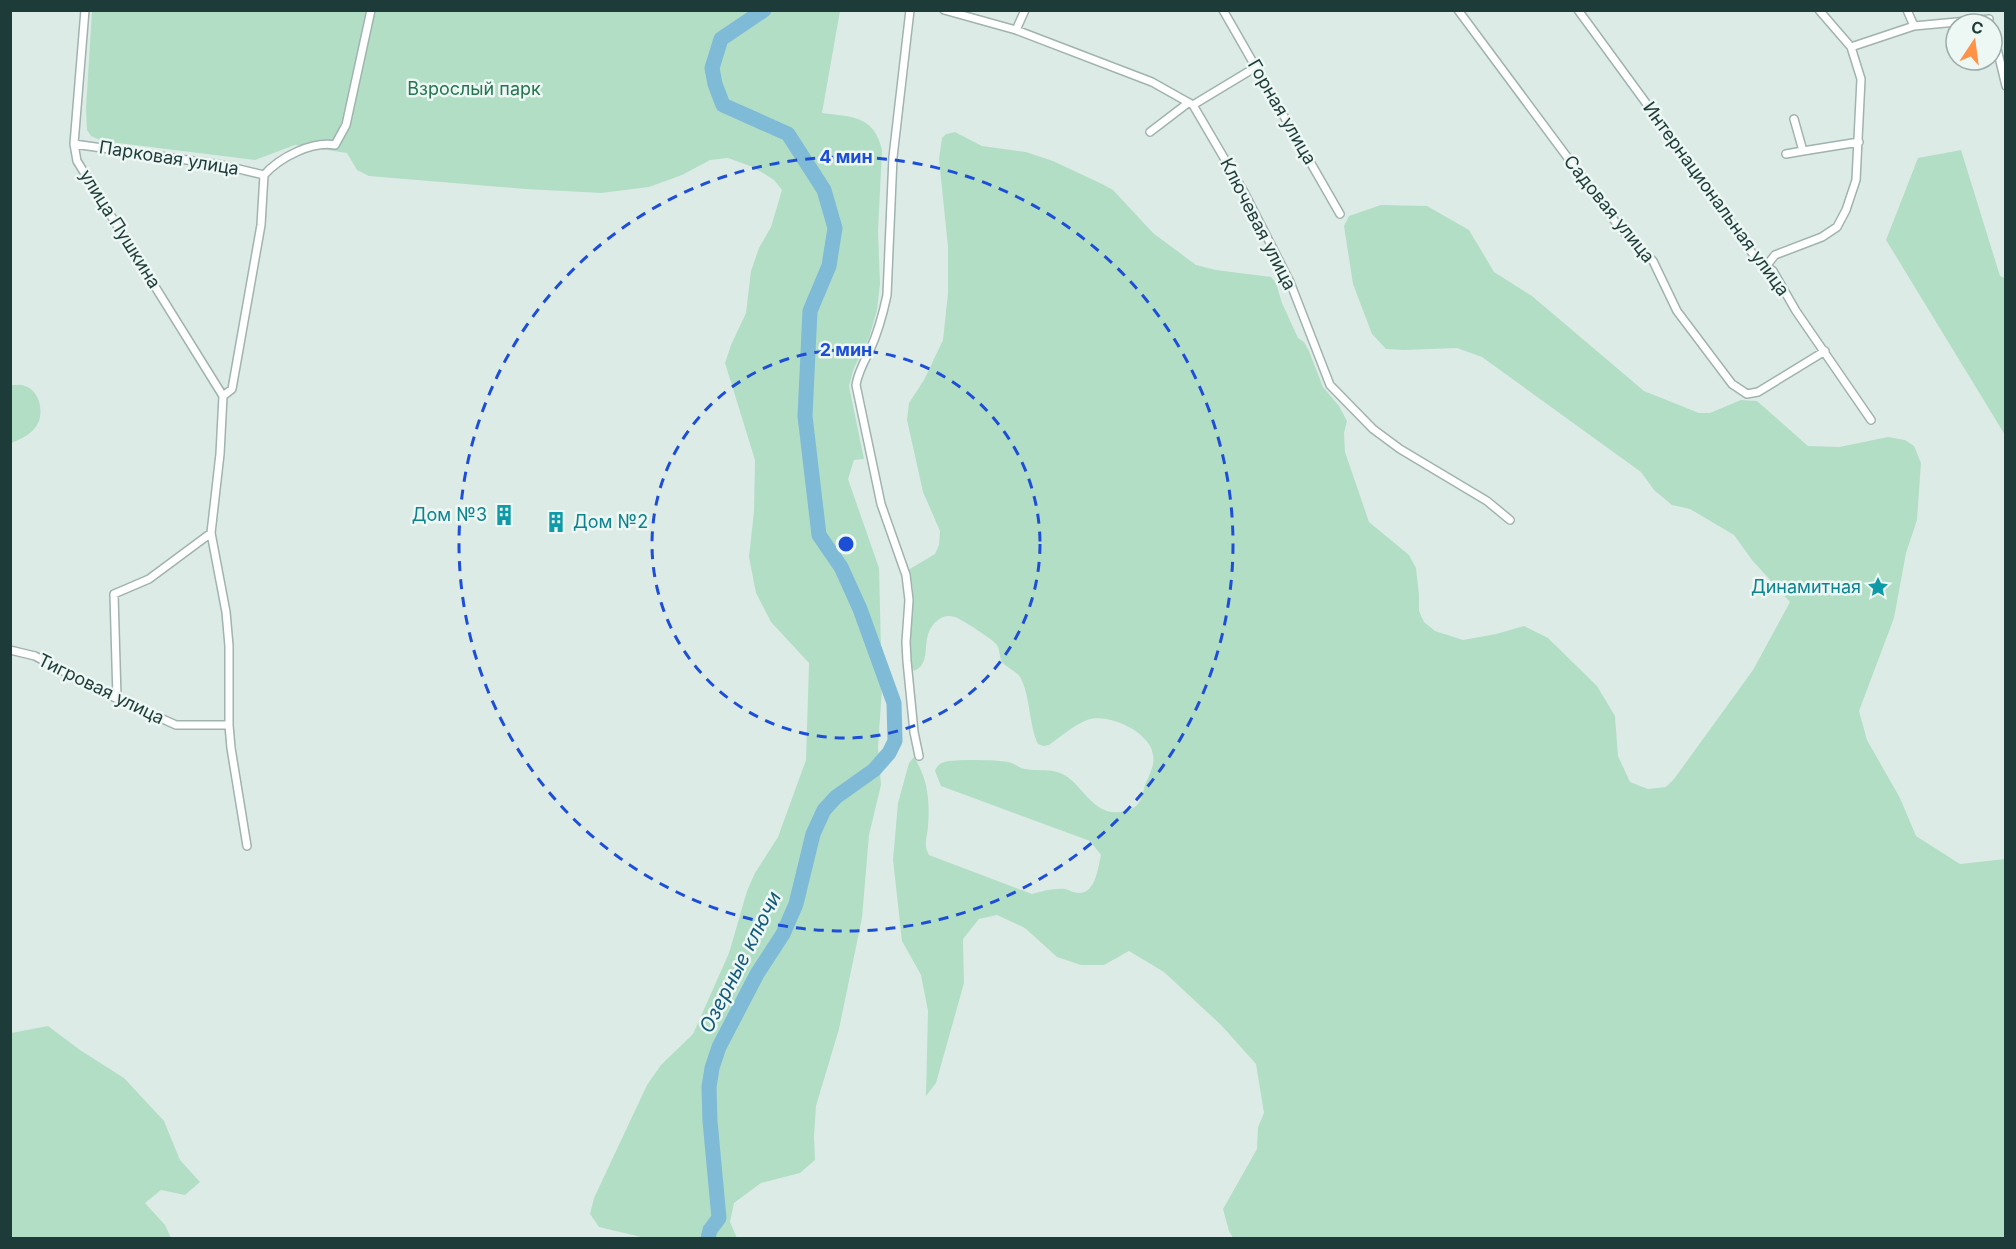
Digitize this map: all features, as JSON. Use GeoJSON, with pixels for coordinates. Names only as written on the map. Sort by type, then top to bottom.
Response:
{"type":"FeatureCollection","features":[{"type":"Feature","properties":{"kind":"street","name":"улица Пушкина"},"geometry":{"type":"LineString","coordinates":[[85,10],[74,144],[77,161],[223,396]]}},
{"type":"Feature","properties":{"kind":"street"},"geometry":{"type":"LineString","coordinates":[[247,846],[231,748],[230,665],[226,612],[212,532],[223,396],[232,388],[261,225],[264,175],[273,166],[291,155],[320,144],[335,145],[346,125],[371,10]]}},
{"type":"Feature","properties":{"kind":"street"},"geometry":{"type":"LineString","coordinates":[[910,10],[893,157],[887,295],[883,315],[858,373],[856,385],[881,504],[906,575],[909,600],[907,660],[914,732],[919,756]]}},
{"type":"Feature","properties":{"kind":"street","name":"Ключевая улица"},"geometry":{"type":"LineString","coordinates":[[944,10],[1016,30],[1152,82],[1191,104],[1244,192],[1290,282],[1330,385],[1373,429],[1488,501],[1510,520]]}},
{"type":"Feature","properties":{"kind":"street"},"geometry":{"type":"LineString","coordinates":[[1016,30],[1025,10]]}},
{"type":"Feature","properties":{"kind":"street","name":"Горная улица"},"geometry":{"type":"LineString","coordinates":[[1223,10],[1340,214]]}},
{"type":"Feature","properties":{"kind":"street","name":"Садовая улица"},"geometry":{"type":"LineString","coordinates":[[1458,10],[1620,228],[1653,261],[1677,311],[1732,384],[1747,394],[1758,392],[1825,351]]}},
{"type":"Feature","properties":{"kind":"street","name":"Интернациональная улица"},"geometry":{"type":"LineString","coordinates":[[1578,10],[1755,257],[1773,271],[1796,312],[1871,420]]}},
{"type":"Feature","properties":{"kind":"street"},"geometry":{"type":"LineString","coordinates":[[1767,265],[1775,255],[1822,237],[1837,227],[1854,187],[1862,87],[1851,47],[1820,10]]}},
{"type":"Feature","properties":{"kind":"street"},"geometry":{"type":"LineString","coordinates":[[1906,10],[1914,26]]}},
{"type":"Feature","properties":{"kind":"street"},"geometry":{"type":"LineString","coordinates":[[1851,47],[1914,26],[1944,25]]}},
{"type":"Feature","properties":{"kind":"street"},"geometry":{"type":"LineString","coordinates":[[2004,66],[2006,86]]}},
{"type":"Feature","properties":{"kind":"street"},"geometry":{"type":"LineString","coordinates":[[1150,132],[1191,104],[1256,67]]}},
{"type":"Feature","properties":{"kind":"street"},"geometry":{"type":"LineString","coordinates":[[1794,119],[1803,151]]}},
{"type":"Feature","properties":{"kind":"street"},"geometry":{"type":"LineString","coordinates":[[1786,154],[1859,142]]}},
{"type":"Feature","properties":{"kind":"street","name":"Парковая улица"},"geometry":{"type":"LineString","coordinates":[[74,144],[222,165],[264,175]]}},
{"type":"Feature","properties":{"kind":"street"},"geometry":{"type":"LineString","coordinates":[[117,698],[114,594],[149,579],[212,532]]}},
{"type":"Feature","properties":{"kind":"street","name":"Тигровая улица"},"geometry":{"type":"LineString","coordinates":[[10,650],[35,656],[176,725],[188,727],[229,725]]}},
{"type":"Feature","properties":{"kind":"green space","name":"Взрослый парк"},"geometry":{"type":"Polygon","coordinates":[[[92,11],[840,11],[822,113],[852,117],[867,124],[873,130],[882,150],[878,231],[880,284],[877,310],[869,338],[854,368],[849,386],[864,459],[854,460],[848,479],[879,568],[882,689],[878,747],[881,785],[869,835],[862,918],[839,1029],[816,1106],[815,1160],[800,1173],[761,1183],[734,1203],[730,1222],[737,1238],[645,1238],[599,1227],[590,1214],[594,1198],[647,1085],[661,1065],[693,1034],[729,953],[747,891],[755,873],[778,837],[806,760],[809,663],[771,622],[756,593],[749,557],[754,511],[755,460],[725,363],[746,313],[751,271],[759,248],[771,227],[782,190],[774,180],[753,167],[728,158],[710,160],[682,175],[649,187],[601,193],[369,176],[357,170],[347,153],[295,145],[255,160],[102,141],[91,136],[87,130],[86,108],[92,11]]]}},
{"type":"Feature","properties":{"kind":"green space"},"geometry":{"type":"Polygon","coordinates":[[[955,132],[982,146],[1026,152],[1053,161],[1113,190],[1153,233],[1196,265],[1271,277],[1276,283],[1282,303],[1298,338],[1304,342],[1309,351],[1323,387],[1339,406],[1347,421],[1344,433],[1345,452],[1369,522],[1409,555],[1416,568],[1419,611],[1424,622],[1435,631],[1463,640],[1524,626],[1548,638],[1597,686],[1615,716],[1618,756],[1630,782],[1648,789],[1666,787],[1674,779],[1753,670],[1790,602],[1752,560],[1734,535],[1690,509],[1672,505],[1654,490],[1641,472],[1482,357],[1457,348],[1386,349],[1372,334],[1353,284],[1344,226],[1349,216],[1381,205],[1427,206],[1469,230],[1494,272],[1532,296],[1644,391],[1699,413],[1710,413],[1741,400],[1757,401],[1808,446],[1839,447],[1888,437],[1905,440],[1914,446],[1921,463],[1917,520],[1906,553],[1894,618],[1859,711],[1867,740],[1900,798],[1916,836],[1960,864],[2005,859],[2005,1238],[1233,1238],[1223,1209],[1257,1149],[1258,1127],[1264,1113],[1256,1064],[1221,1025],[1164,972],[1129,951],[1104,965],[1081,965],[1057,957],[1025,928],[997,915],[979,919],[963,939],[964,983],[936,1083],[926,1096],[928,1011],[921,975],[902,941],[893,860],[898,803],[909,763],[914,757],[927,790],[929,817],[926,844],[929,855],[1032,894],[1057,889],[1077,893],[1085,892],[1093,884],[1101,855],[1090,841],[941,786],[935,771],[938,765],[949,761],[995,761],[1010,763],[1025,769],[1057,772],[1073,781],[1093,803],[1110,812],[1120,812],[1133,808],[1140,802],[1153,763],[1153,755],[1145,739],[1127,726],[1105,719],[1087,720],[1049,745],[1038,744],[1026,692],[1020,677],[1002,662],[995,642],[955,617],[944,617],[932,626],[928,633],[924,661],[914,671],[911,663],[909,641],[913,593],[908,570],[935,554],[939,545],[940,531],[923,492],[907,420],[909,403],[924,380],[943,340],[948,293],[948,247],[939,159],[942,138],[946,134],[955,132]]]}},
{"type":"Feature","properties":{"kind":"green space"},"geometry":{"type":"Polygon","coordinates":[[[1961,150],[2000,276],[2005,278],[2005,435],[1886,240],[1918,158],[1961,150]]]}},
{"type":"Feature","properties":{"kind":"green space"},"geometry":{"type":"Polygon","coordinates":[[[10,385],[23,385],[30,388],[37,396],[40,407],[40,418],[33,430],[23,438],[11,443],[10,385]]]}},
{"type":"Feature","properties":{"kind":"green space"},"geometry":{"type":"Polygon","coordinates":[[[48,1026],[124,1078],[164,1121],[180,1160],[200,1182],[185,1195],[161,1190],[145,1203],[165,1225],[171,1238],[11,1238],[11,1033],[48,1026]]]}},
{"type":"Feature","properties":{"kind":"waterway","name":"Озерные ключи"},"geometry":{"type":"LineString","coordinates":[[708,1238],[710,1230],[719,1218],[709,1087],[719,1047],[757,974],[783,934],[796,904],[813,834],[824,810],[836,797],[874,770],[889,753],[895,741],[894,703],[860,609],[841,567],[819,535],[805,416],[810,311],[829,266],[835,228],[824,190],[788,134],[723,105],[712,68],[721,39],[764,10]]}},
{"type":"Feature","properties":{"kind":"place","name":"Дом №3"},"geometry":{"type":"Point","coordinates":[504,515]}},
{"type":"Feature","properties":{"kind":"place","name":"Дом №2"},"geometry":{"type":"Point","coordinates":[556,522]}},
{"type":"Feature","properties":{"kind":"place","name":"Динамитная"},"geometry":{"type":"Point","coordinates":[1878,587]}}]}
